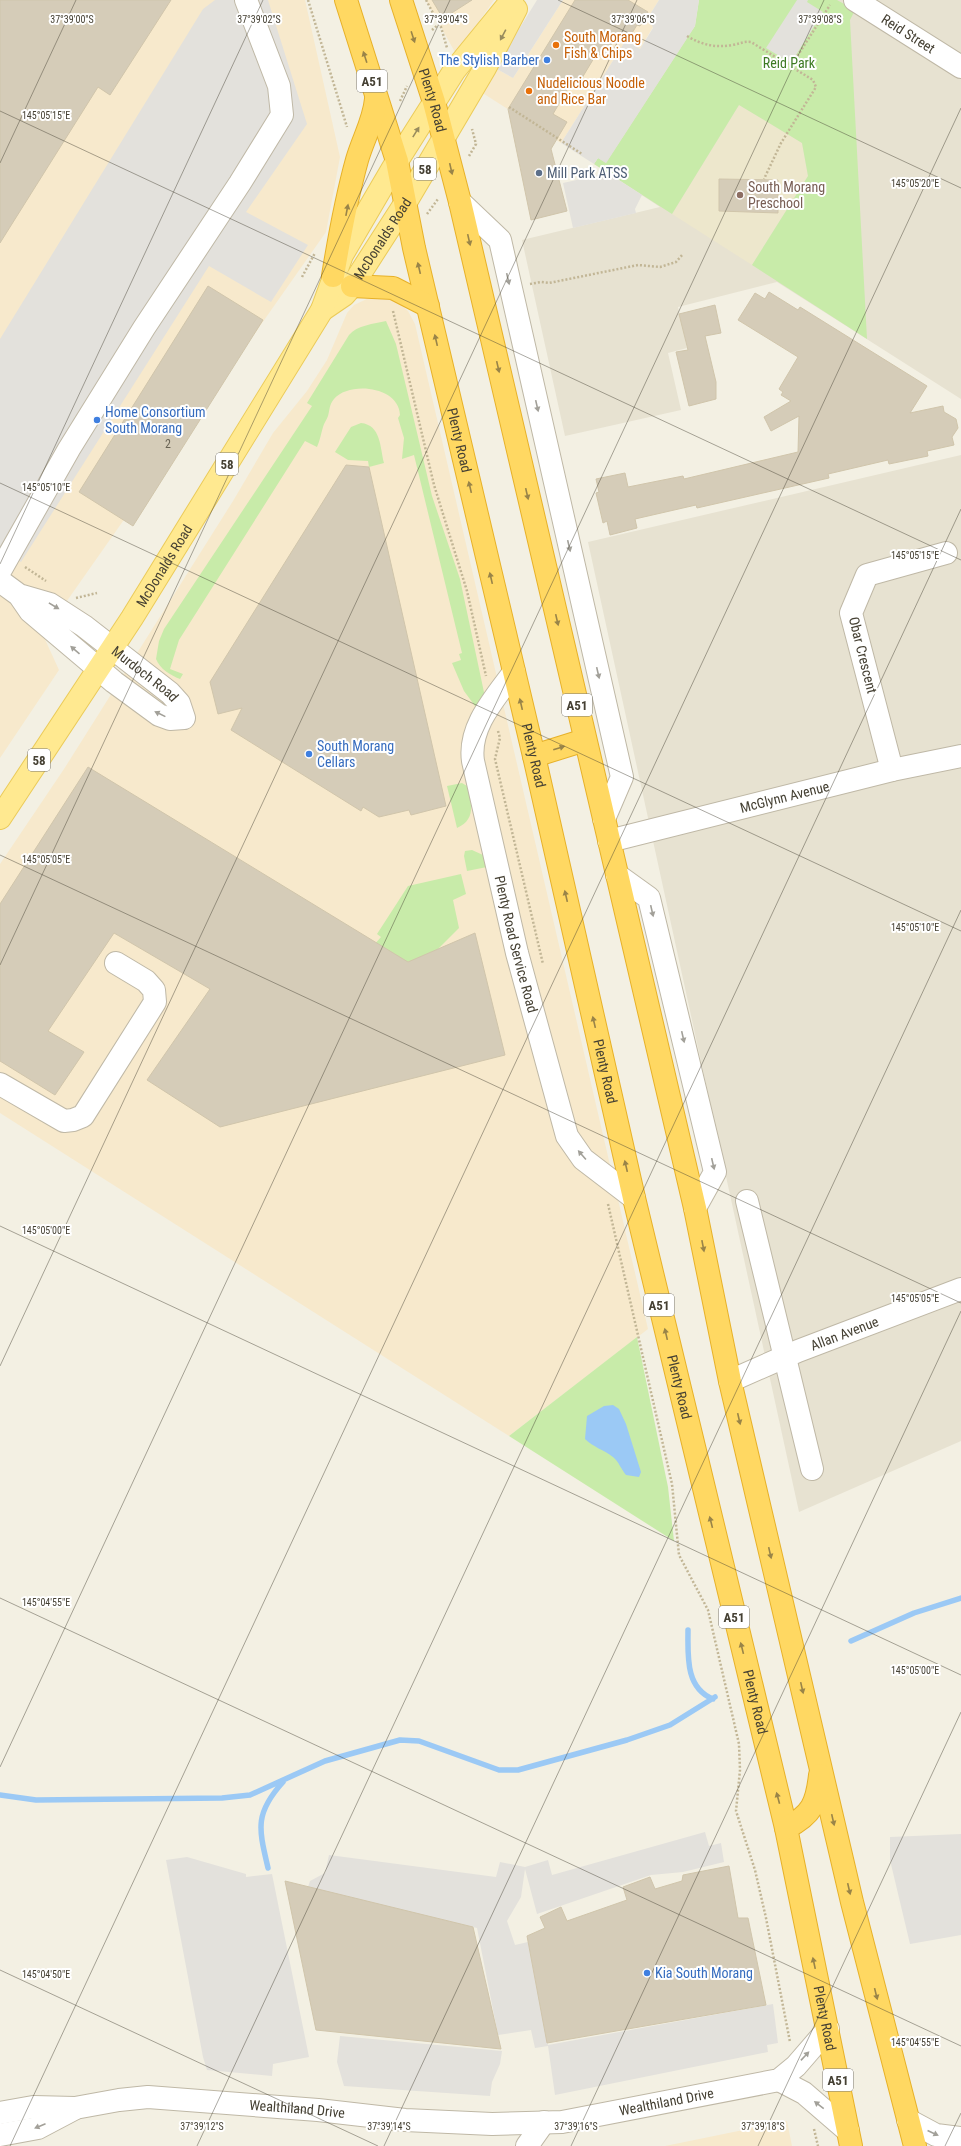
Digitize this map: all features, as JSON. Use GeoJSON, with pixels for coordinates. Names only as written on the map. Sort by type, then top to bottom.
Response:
{"type":"FeatureCollection","features":[{"type":"Feature","properties":{"kind":"highway","name":"Plenty Road"},"geometry":{"type":"LineString","coordinates":[[346,0],[397,161],[414,248],[534,756],[634,1198],[786,1828],[850,2138]]}},
{"type":"Feature","properties":{"kind":"highway","name":"Plenty Road"},"geometry":{"type":"LineString","coordinates":[[401,0],[444,136],[460,202],[695,1208],[730,1381],[852,1902],[915,2146]]}},
{"type":"Feature","properties":{"kind":"highway"},"geometry":{"type":"LineString","coordinates":[[334,276],[340,232],[356,164],[374,118],[377,97]]}},
{"type":"Feature","properties":{"kind":"highway"},"geometry":{"type":"LineString","coordinates":[[352,286],[392,288],[428,306]]}},
{"type":"Feature","properties":{"kind":"highway"},"geometry":{"type":"LineString","coordinates":[[534,756],[585,740]]}},
{"type":"Feature","properties":{"kind":"highway"},"geometry":{"type":"LineString","coordinates":[[786,1828],[803,1819],[813,1807],[817,1796],[821,1768]]}},
{"type":"Feature","properties":{"kind":"main road","name":"58"},"geometry":{"type":"LineString","coordinates":[[397,161],[466,55],[512,0]]}},
{"type":"Feature","properties":{"kind":"main road","name":"58"},"geometry":{"type":"LineString","coordinates":[[444,136],[496,47],[520,0]]}},
{"type":"Feature","properties":{"kind":"main road","name":"McDonalds Road"},"geometry":{"type":"LineString","coordinates":[[322,310],[344,295],[352,286],[406,202],[444,136]]}},
{"type":"Feature","properties":{"kind":"main road","name":"McDonalds Road"},"geometry":{"type":"LineString","coordinates":[[0,818],[113,648],[322,310],[334,276],[346,249],[397,161]]}},
{"type":"Feature","properties":{"kind":"street"},"geometry":{"type":"LineString","coordinates":[[4,564],[45,489],[108,385],[282,115],[279,86],[246,0]]}},
{"type":"Feature","properties":{"kind":"street","name":"Reid Street"},"geometry":{"type":"LineString","coordinates":[[855,0],[961,67]]}},
{"type":"Feature","properties":{"kind":"street"},"geometry":{"type":"LineString","coordinates":[[460,202],[500,240],[622,777],[604,819]]}},
{"type":"Feature","properties":{"kind":"street"},"geometry":{"type":"LineString","coordinates":[[541,554],[558,498]]}},
{"type":"Feature","properties":{"kind":"street","name":"Obar Crescent"},"geometry":{"type":"LineString","coordinates":[[892,770],[851,613],[867,575],[946,553]]}},
{"type":"Feature","properties":{"kind":"street","name":"Murdoch Road"},"geometry":{"type":"LineString","coordinates":[[0,581],[19,595],[30,611],[98,670],[159,715],[170,719],[184,718],[178,703],[170,693],[113,648],[50,604],[19,595]]}},
{"type":"Feature","properties":{"kind":"street","name":"Plenty Road Service Road"},"geometry":{"type":"LineString","coordinates":[[514,672],[488,723],[473,740],[471,750],[473,761],[517,953],[544,1058],[567,1136],[584,1158],[634,1198]]}},
{"type":"Feature","properties":{"kind":"street","name":"McGlynn Avenue"},"geometry":{"type":"LineString","coordinates":[[609,841],[892,770],[961,756]]}},
{"type":"Feature","properties":{"kind":"street"},"geometry":{"type":"LineString","coordinates":[[0,1084],[64,1121],[73,1120],[83,1116],[155,1002],[154,990],[146,981],[116,963]]}},
{"type":"Feature","properties":{"kind":"street"},"geometry":{"type":"LineString","coordinates":[[747,1201],[812,1469]]}},
{"type":"Feature","properties":{"kind":"street","name":"Allan Avenue"},"geometry":{"type":"LineString","coordinates":[[730,1381],[961,1289]]}},
{"type":"Feature","properties":{"kind":"street","name":"Wealthiland Drive"},"geometry":{"type":"LineString","coordinates":[[0,2113],[33,2107],[75,2108],[118,2100],[168,2098],[318,2110],[405,2120],[492,2124],[562,2122],[779,2080],[796,2066],[828,2029]]}},
{"type":"Feature","properties":{"kind":"street"},"geometry":{"type":"LineString","coordinates":[[779,2080],[804,2093],[850,2138]]}},
{"type":"Feature","properties":{"kind":"street","name":"Wealthiland Drive"},"geometry":{"type":"LineString","coordinates":[[0,2135],[38,2128],[75,2108]]}},
{"type":"Feature","properties":{"kind":"street"},"geometry":{"type":"LineString","coordinates":[[908,2120],[936,2135],[961,2138]]}},
{"type":"Feature","properties":{"kind":"street"},"geometry":{"type":"LineString","coordinates":[[527,2146],[544,2122]]}},
{"type":"Feature","properties":{"kind":"path"},"geometry":{"type":"LineString","coordinates":[[308,0],[349,133]]}},
{"type":"Feature","properties":{"kind":"path"},"geometry":{"type":"LineString","coordinates":[[426,0],[439,24]]}},
{"type":"Feature","properties":{"kind":"path"},"geometry":{"type":"LineString","coordinates":[[791,66],[830,5]]}},
{"type":"Feature","properties":{"kind":"path"},"geometry":{"type":"LineString","coordinates":[[687,36],[711,46],[751,42],[813,80],[816,87],[781,143],[764,180]]}},
{"type":"Feature","properties":{"kind":"path"},"geometry":{"type":"LineString","coordinates":[[509,107],[582,154]]}},
{"type":"Feature","properties":{"kind":"path"},"geometry":{"type":"LineString","coordinates":[[527,285],[541,282],[549,283],[638,265],[660,267],[676,262],[683,254]]}},
{"type":"Feature","properties":{"kind":"path"},"geometry":{"type":"LineString","coordinates":[[393,317],[434,485],[467,591],[488,684]]}},
{"type":"Feature","properties":{"kind":"path"},"geometry":{"type":"LineString","coordinates":[[4,564],[48,581]]}},
{"type":"Feature","properties":{"kind":"path"},"geometry":{"type":"LineString","coordinates":[[74,598],[97,593]]}},
{"type":"Feature","properties":{"kind":"path"},"geometry":{"type":"LineString","coordinates":[[488,723],[500,738],[495,759],[544,968]]}},
{"type":"Feature","properties":{"kind":"path"},"geometry":{"type":"LineString","coordinates":[[607,1198],[672,1484],[679,1555],[708,1610],[739,1744],[740,1770],[736,1811],[755,1870],[766,1918],[791,2048]]}},
{"type":"Feature","properties":{"kind":"shaded area","name":"Home Consortium South Morang"},"geometry":{"type":"Polygon","coordinates":[[[0,0],[305,0],[340,157],[326,232],[43,635],[59,670],[0,758],[0,0]]]}},
{"type":"Feature","properties":{"kind":"shaded area"},"geometry":{"type":"Polygon","coordinates":[[[215,0],[268,0],[307,124],[246,212],[308,245],[271,302],[209,266],[21,562],[0,549],[0,339],[203,9],[215,0]]]}},
{"type":"Feature","properties":{"kind":"shaded area"},"geometry":{"type":"Polygon","coordinates":[[[426,0],[494,0],[456,54],[426,0]]]}},
{"type":"Feature","properties":{"kind":"shaded area"},"geometry":{"type":"Polygon","coordinates":[[[537,0],[563,0],[513,78],[495,68],[537,0]]]}},
{"type":"Feature","properties":{"kind":"shaded area"},"geometry":{"type":"Polygon","coordinates":[[[563,0],[659,0],[649,16],[653,27],[640,49],[626,40],[561,143],[481,92],[495,68],[513,78],[563,0]]]}},
{"type":"Feature","properties":{"kind":"shaded area"},"geometry":{"type":"Polygon","coordinates":[[[659,0],[699,0],[695,26],[606,163],[598,158],[594,164],[561,143],[626,40],[640,49],[653,28],[649,16],[659,0]]]}},
{"type":"Feature","properties":{"kind":"shaded area"},"geometry":{"type":"Polygon","coordinates":[[[699,0],[961,0],[961,399],[777,282],[678,307],[687,348],[668,353],[681,410],[565,436],[522,240],[660,207],[594,164],[695,26],[699,0]]]}},
{"type":"Feature","properties":{"kind":"shaded area"},"geometry":{"type":"Polygon","coordinates":[[[797,0],[808,0],[807,2],[823,12],[791,63],[766,48],[797,0]]]}},
{"type":"Feature","properties":{"kind":"shaded area","name":"South Morang Preschool"},"geometry":{"type":"Polygon","coordinates":[[[739,105],[802,143],[808,176],[752,265],[672,214],[739,105]]]}},
{"type":"Feature","properties":{"kind":"shaded area"},"geometry":{"type":"Polygon","coordinates":[[[608,173],[642,195],[635,209],[636,213],[573,228],[563,183],[608,173]]]}},
{"type":"Feature","properties":{"kind":"shaded area"},"geometry":{"type":"Polygon","coordinates":[[[371,297],[388,298],[398,302],[408,311],[415,324],[648,1329],[509,1436],[0,1113],[0,864],[64,769],[233,501],[273,433],[307,391],[327,360],[347,313],[354,305],[371,297]]]}},
{"type":"Feature","properties":{"kind":"shaded area"},"geometry":{"type":"Polygon","coordinates":[[[961,455],[961,1441],[799,1512],[588,542],[961,455]]]}},
{"type":"Feature","properties":{"kind":"shaded area"},"geometry":{"type":"Polygon","coordinates":[[[705,1832],[709,1846],[721,1843],[724,1862],[683,1872],[651,1875],[537,1914],[525,1869],[521,1897],[507,1921],[515,1945],[528,1942],[548,2045],[773,2004],[778,2043],[767,2045],[768,2052],[555,2095],[548,2046],[535,2048],[531,2030],[498,2035],[477,1928],[308,1887],[310,1881],[325,1873],[329,1855],[496,1877],[500,1862],[525,1867],[548,1860],[552,1875],[705,1832]]]}},
{"type":"Feature","properties":{"kind":"shaded area"},"geometry":{"type":"Polygon","coordinates":[[[961,1834],[961,1935],[910,1944],[890,1860],[890,1837],[961,1834]]]}},
{"type":"Feature","properties":{"kind":"shaded area"},"geometry":{"type":"Polygon","coordinates":[[[187,1857],[246,1874],[246,1877],[272,1874],[309,2057],[273,2064],[272,2076],[207,2070],[203,2057],[166,1860],[187,1857]]]}},
{"type":"Feature","properties":{"kind":"shaded area"},"geometry":{"type":"Polygon","coordinates":[[[340,2036],[502,2051],[500,2064],[492,2082],[490,2096],[344,2086],[337,2062],[340,2036]]]}},
{"type":"Feature","properties":{"kind":"shaded area"},"geometry":{"type":"Polygon","coordinates":[[[787,2121],[792,2146],[665,2146],[787,2121]]]}},
{"type":"Feature","properties":{"kind":"green space","name":"Reid Park"},"geometry":{"type":"Polygon","coordinates":[[[699,0],[837,0],[855,10],[850,20],[867,339],[752,265],[808,176],[802,143],[739,105],[672,214],[594,164],[598,158],[606,163],[695,26],[699,0]]]}},
{"type":"Feature","properties":{"kind":"green space"},"geometry":{"type":"Polygon","coordinates":[[[386,321],[396,344],[432,496],[460,579],[485,697],[477,707],[475,706],[464,691],[452,663],[461,660],[459,654],[462,653],[414,455],[402,459],[404,438],[398,418],[400,415],[397,405],[383,392],[372,389],[350,390],[341,393],[332,401],[317,447],[305,441],[179,640],[170,669],[183,674],[180,679],[169,674],[160,666],[156,659],[159,641],[164,629],[312,406],[307,403],[349,335],[361,327],[386,321]]]}},
{"type":"Feature","properties":{"kind":"green space"},"geometry":{"type":"Polygon","coordinates":[[[361,423],[368,425],[376,432],[384,463],[369,467],[368,461],[348,460],[335,452],[351,427],[361,423]]]}},
{"type":"Feature","properties":{"kind":"green space"},"geometry":{"type":"Polygon","coordinates":[[[462,783],[467,786],[471,810],[470,816],[467,820],[463,825],[457,828],[447,786],[462,783]]]}},
{"type":"Feature","properties":{"kind":"green space"},"geometry":{"type":"Polygon","coordinates":[[[472,850],[483,855],[487,867],[467,871],[464,856],[465,851],[472,850]]]}},
{"type":"Feature","properties":{"kind":"green space"},"geometry":{"type":"Polygon","coordinates":[[[461,874],[466,894],[453,900],[459,928],[430,957],[403,963],[374,945],[381,937],[377,934],[408,886],[461,874]]]}},
{"type":"Feature","properties":{"kind":"green space"},"geometry":{"type":"Polygon","coordinates":[[[637,1337],[668,1487],[674,1541],[509,1436],[637,1337]]]}},
{"type":"Feature","properties":{"kind":"water"},"geometry":{"type":"Polygon","coordinates":[[[613,1405],[619,1409],[626,1424],[641,1472],[639,1477],[626,1475],[613,1457],[585,1439],[587,1416],[604,1406],[613,1405]]]}},
{"type":"Feature","properties":{"kind":"building"},"geometry":{"type":"Polygon","coordinates":[[[0,0],[171,0],[110,95],[98,87],[0,243],[0,0]]]}},
{"type":"Feature","properties":{"kind":"building"},"geometry":{"type":"Polygon","coordinates":[[[432,0],[472,0],[447,16],[441,15],[432,0]]]}},
{"type":"Feature","properties":{"kind":"building"},"geometry":{"type":"Polygon","coordinates":[[[575,0],[628,0],[648,12],[640,26],[637,25],[627,41],[616,34],[605,58],[597,53],[576,88],[570,85],[553,114],[567,122],[551,149],[567,211],[531,220],[508,109],[575,0]]]}},
{"type":"Feature","properties":{"kind":"building","name":"South Morang Preschool"},"geometry":{"type":"Polygon","coordinates":[[[719,179],[778,180],[778,213],[719,211],[719,179]]]}},
{"type":"Feature","properties":{"kind":"building"},"geometry":{"type":"Polygon","coordinates":[[[208,286],[263,320],[133,526],[79,492],[208,286]]]}},
{"type":"Feature","properties":{"kind":"building"},"geometry":{"type":"Polygon","coordinates":[[[769,292],[798,310],[800,307],[927,386],[910,413],[943,406],[944,412],[956,419],[958,428],[952,437],[954,445],[927,451],[928,456],[889,464],[888,460],[828,474],[829,478],[697,508],[696,505],[635,519],[637,528],[610,535],[607,521],[603,523],[596,493],[599,492],[596,479],[625,473],[628,487],[683,476],[684,479],[798,452],[799,416],[771,431],[764,417],[791,401],[781,395],[783,392],[779,389],[798,357],[738,320],[755,293],[765,299],[769,292]]]}},
{"type":"Feature","properties":{"kind":"building"},"geometry":{"type":"Polygon","coordinates":[[[715,305],[721,333],[705,336],[716,382],[716,399],[689,406],[676,352],[688,350],[679,314],[715,305]]]}},
{"type":"Feature","properties":{"kind":"building"},"geometry":{"type":"Polygon","coordinates":[[[346,465],[369,467],[446,806],[411,815],[409,810],[379,817],[363,807],[361,811],[231,730],[242,708],[218,714],[210,682],[346,465]]]}},
{"type":"Feature","properties":{"kind":"building"},"geometry":{"type":"Polygon","coordinates":[[[88,767],[408,962],[475,933],[505,1055],[220,1127],[147,1080],[210,989],[114,933],[48,1031],[84,1052],[55,1095],[0,1061],[0,904],[88,767]]]}},
{"type":"Feature","properties":{"kind":"building","name":"Kia South Morang"},"geometry":{"type":"Polygon","coordinates":[[[729,1866],[738,1918],[748,1918],[766,2005],[547,2043],[527,1936],[545,1928],[540,1917],[561,1907],[567,1921],[627,1900],[623,1887],[650,1877],[655,1889],[682,1881],[683,1875],[729,1866]]]}},
{"type":"Feature","properties":{"kind":"building"},"geometry":{"type":"Polygon","coordinates":[[[285,1881],[473,1927],[501,2049],[316,2030],[285,1881]]]}},
{"type":"Feature","properties":{"kind":"waterway"},"geometry":{"type":"LineString","coordinates":[[851,1641],[914,1613],[961,1598]]}},
{"type":"Feature","properties":{"kind":"waterway"},"geometry":{"type":"LineString","coordinates":[[688,1630],[690,1670],[693,1679],[697,1687],[704,1694],[713,1699]]}},
{"type":"Feature","properties":{"kind":"waterway"},"geometry":{"type":"LineString","coordinates":[[0,1795],[36,1800],[222,1798],[250,1795],[325,1761],[400,1740],[419,1741],[499,1770],[518,1770],[627,1740],[670,1725],[715,1697]]}},
{"type":"Feature","properties":{"kind":"waterway"},"geometry":{"type":"LineString","coordinates":[[268,1868],[262,1843],[261,1822],[267,1803],[283,1782]]}},
{"type":"Feature","properties":{"kind":"place","name":"South Morang Fish & Chips"},"geometry":{"type":"Point","coordinates":[556,45]}},
{"type":"Feature","properties":{"kind":"place","name":"The Stylish Barber"},"geometry":{"type":"Point","coordinates":[547,60]}},
{"type":"Feature","properties":{"kind":"place","name":"Nudelicious Noodle and Rice Bar"},"geometry":{"type":"Point","coordinates":[529,91]}},
{"type":"Feature","properties":{"kind":"place","name":"Mill Park ATSS"},"geometry":{"type":"Point","coordinates":[539,173]}},
{"type":"Feature","properties":{"kind":"place","name":"South Morang Preschool"},"geometry":{"type":"Point","coordinates":[740,195]}},
{"type":"Feature","properties":{"kind":"place","name":"Home Consortium South Morang"},"geometry":{"type":"Point","coordinates":[97,420]}},
{"type":"Feature","properties":{"kind":"place","name":"South Morang Cellars"},"geometry":{"type":"Point","coordinates":[309,754]}},
{"type":"Feature","properties":{"kind":"place","name":"Kia South Morang"},"geometry":{"type":"Point","coordinates":[647,1973]}}]}
